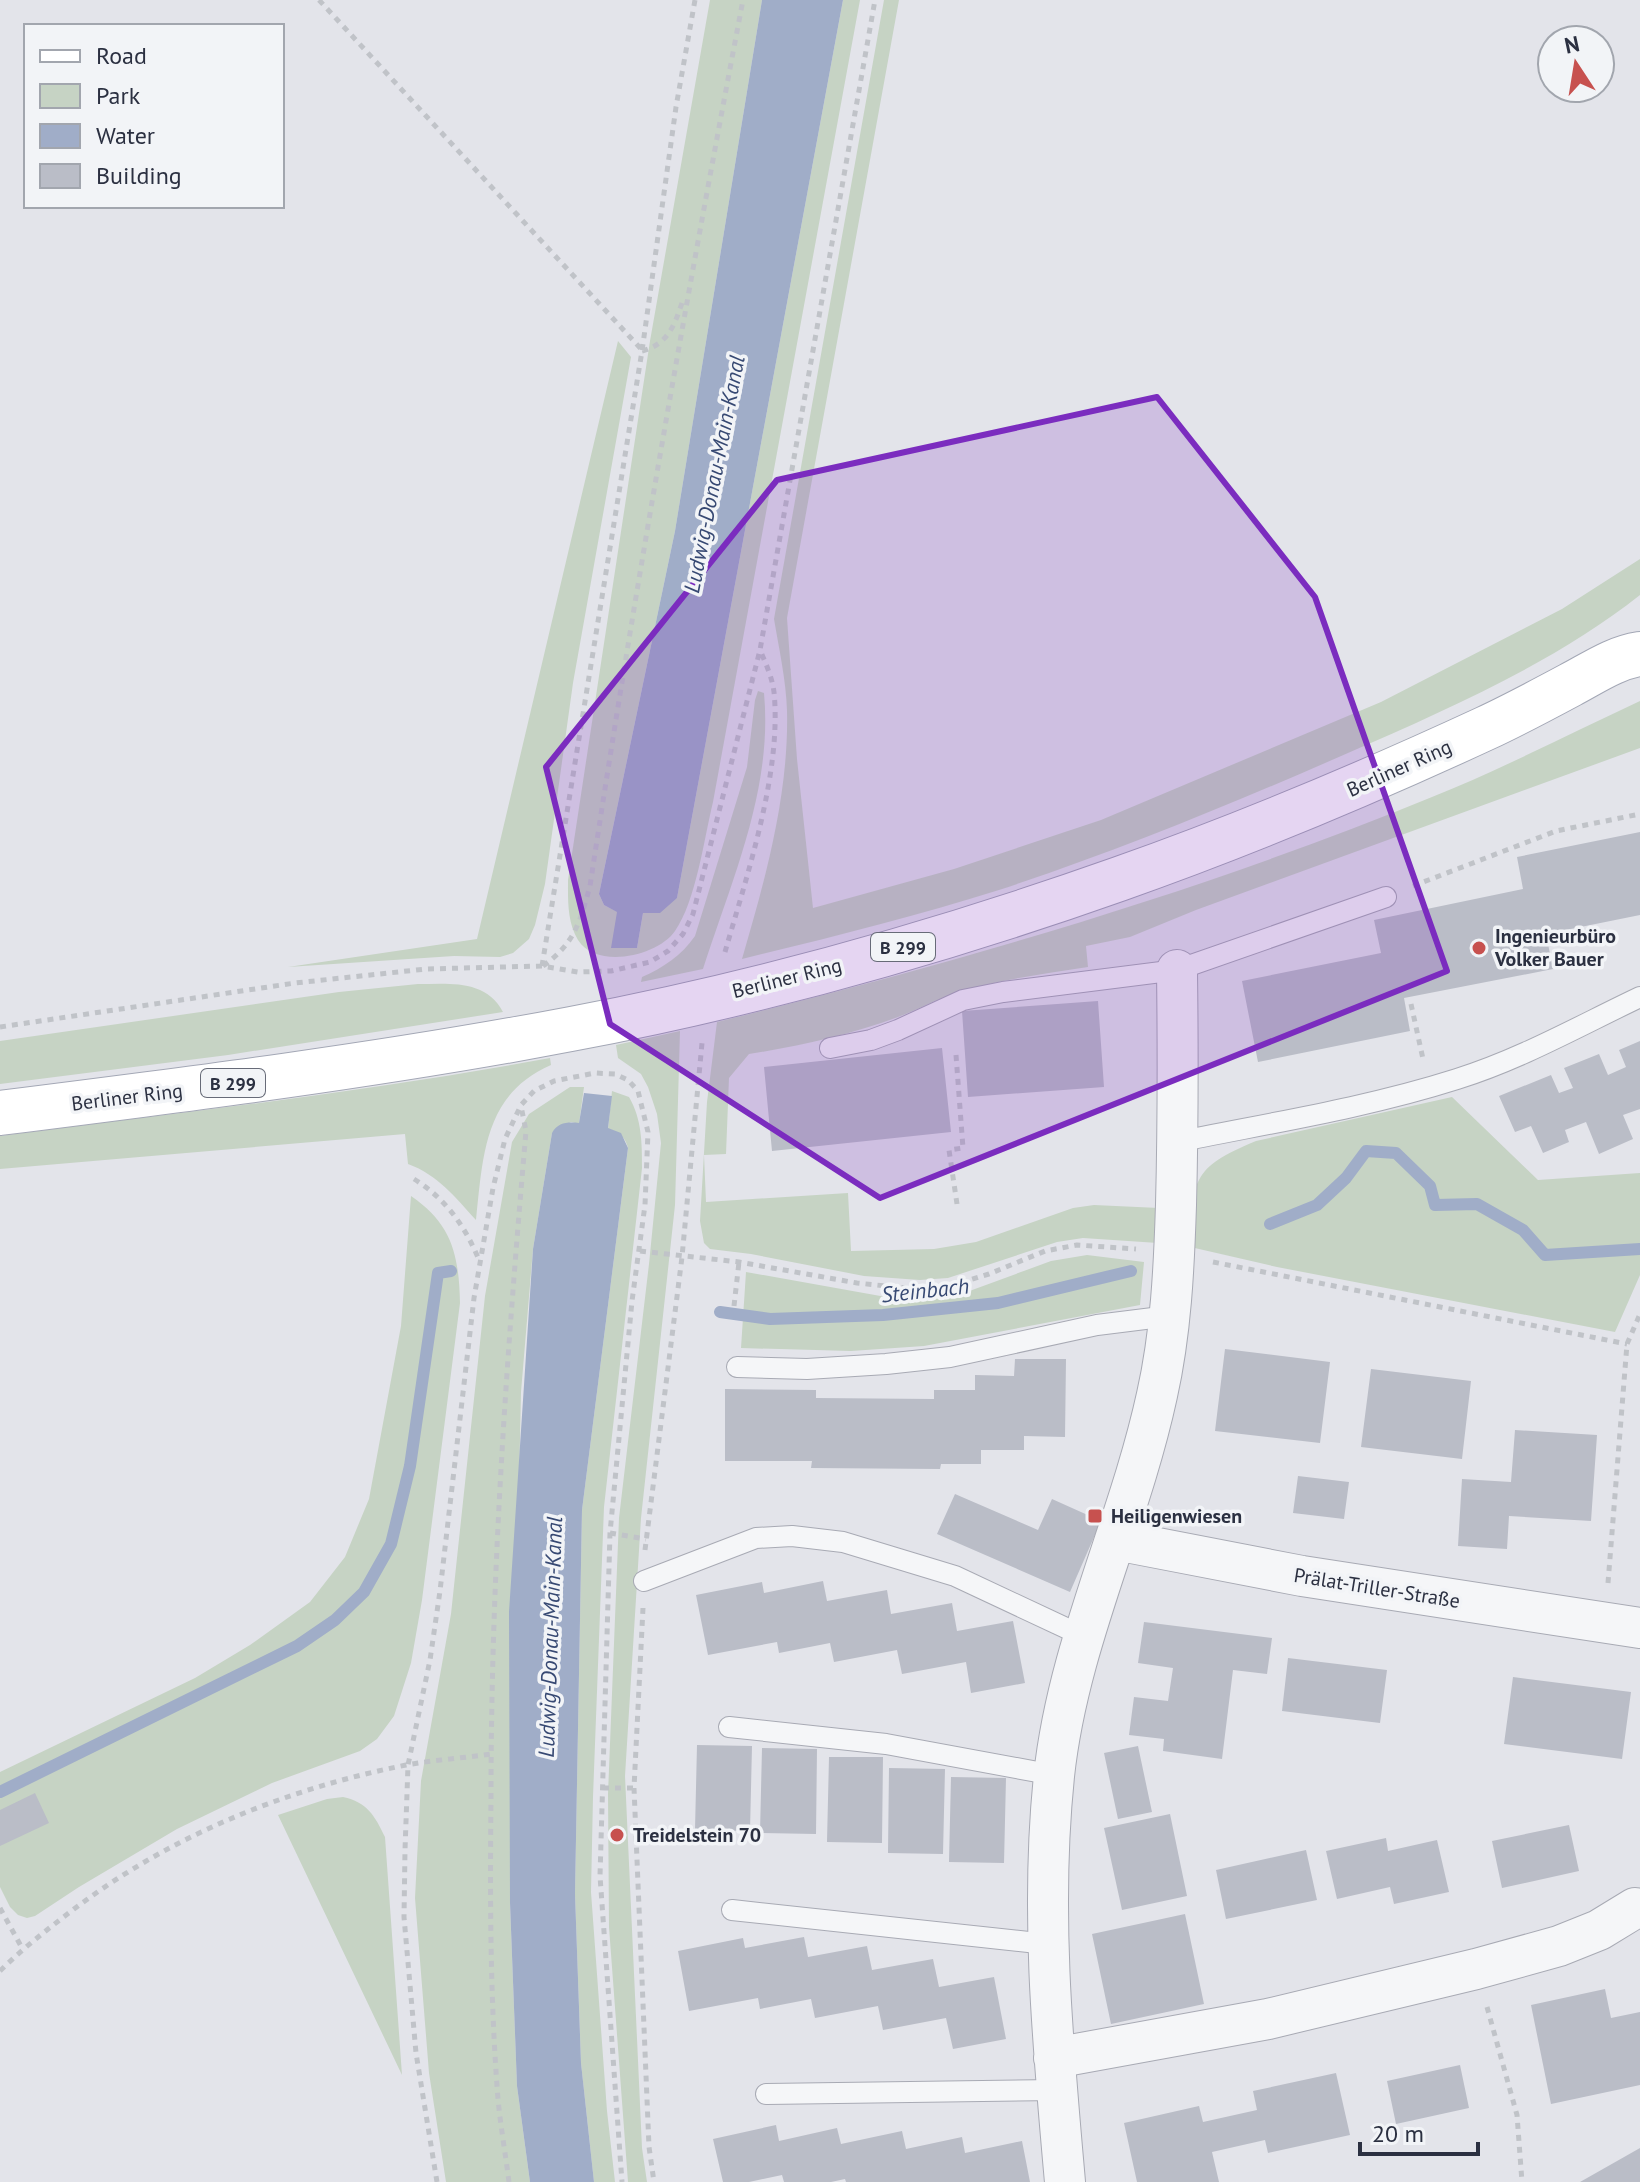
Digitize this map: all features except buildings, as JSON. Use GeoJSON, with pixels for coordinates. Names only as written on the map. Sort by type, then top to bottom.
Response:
{"type":"FeatureCollection","features":[{"type":"Feature","properties":{"kind":"main road","name":"Berliner Ring"},"geometry":{"type":"LineString","coordinates":[[0,1113],[323,1071],[466,1048],[663,1010],[973,928],[1238,836],[1327,800],[1518,713],[1634,649]]}},
{"type":"Feature","properties":{"kind":"street"},"geometry":{"type":"LineString","coordinates":[[1065,2182],[1047,1944],[1047,1877],[1054,1775],[1062,1721],[1083,1636],[1116,1540],[1157,1395],[1169,1316],[1174,1254],[1177,970]]}},
{"type":"Feature","properties":{"kind":"street","name":"Prälat-Triller-Straße"},"geometry":{"type":"LineString","coordinates":[[1116,1540],[1302,1576],[1622,1626]]}},
{"type":"Feature","properties":{"kind":"street"},"geometry":{"type":"LineString","coordinates":[[1056,2074],[1559,1946],[1599,1930],[1635,1908]]}},
{"type":"Feature","properties":{"kind":"lane"},"geometry":{"type":"LineString","coordinates":[[830,1048],[871,1040],[963,1000],[1177,970],[1386,897]]}},
{"type":"Feature","properties":{"kind":"lane"},"geometry":{"type":"LineString","coordinates":[[1177,1142],[1459,1079],[1533,1050],[1640,997]]}},
{"type":"Feature","properties":{"kind":"lane"},"geometry":{"type":"LineString","coordinates":[[737,1367],[807,1369],[950,1357],[1097,1325],[1169,1316]]}},
{"type":"Feature","properties":{"kind":"lane"},"geometry":{"type":"LineString","coordinates":[[644,1581],[756,1538],[792,1536],[843,1542],[955,1576],[1083,1636]]}},
{"type":"Feature","properties":{"kind":"lane"},"geometry":{"type":"LineString","coordinates":[[729,1727],[886,1744],[1054,1775]]}},
{"type":"Feature","properties":{"kind":"lane"},"geometry":{"type":"LineString","coordinates":[[732,1910],[1047,1944]]}},
{"type":"Feature","properties":{"kind":"lane"},"geometry":{"type":"LineString","coordinates":[[766,2094],[1056,2074]]}},
{"type":"Feature","properties":{"kind":"path"},"geometry":{"type":"LineString","coordinates":[[319,0],[642,351]]}},
{"type":"Feature","properties":{"kind":"path"},"geometry":{"type":"LineString","coordinates":[[542,966],[642,351],[676,107],[695,0]]}},
{"type":"Feature","properties":{"kind":"path"},"geometry":{"type":"LineString","coordinates":[[542,966],[560,953],[579,927],[590,886],[630,623],[688,286],[743,0]]}},
{"type":"Feature","properties":{"kind":"path"},"geometry":{"type":"LineString","coordinates":[[0,1027],[295,983],[426,969],[542,966],[578,972],[611,971],[650,962],[668,951],[683,934],[693,914],[760,650],[875,0]]}},
{"type":"Feature","properties":{"kind":"path"},"geometry":{"type":"LineString","coordinates":[[642,351],[656,347],[673,330],[688,286]]}},
{"type":"Feature","properties":{"kind":"path"},"geometry":{"type":"LineString","coordinates":[[724,957],[749,871],[769,779],[775,726],[774,690],[760,650]]}},
{"type":"Feature","properties":{"kind":"path"},"geometry":{"type":"LineString","coordinates":[[1386,897],[1556,831],[1640,814]]}},
{"type":"Feature","properties":{"kind":"path"},"geometry":{"type":"LineString","coordinates":[[1411,1004],[1429,1087]]}},
{"type":"Feature","properties":{"kind":"path"},"geometry":{"type":"LineString","coordinates":[[654,2182],[648,2131],[634,1788],[646,1539],[682,1257],[703,1036]]}},
{"type":"Feature","properties":{"kind":"path"},"geometry":{"type":"LineString","coordinates":[[956,1055],[963,1148],[949,1150],[957,1204]]}},
{"type":"Feature","properties":{"kind":"path"},"geometry":{"type":"LineString","coordinates":[[437,2182],[416,2053],[404,1917],[408,1765],[430,1660],[440,1591],[479,1261],[505,1139],[521,1105],[534,1091],[554,1081],[595,1073],[615,1074],[628,1080],[638,1091],[648,1132],[649,1161],[610,1533],[600,1876],[622,2182]]}},
{"type":"Feature","properties":{"kind":"path"},"geometry":{"type":"LineString","coordinates":[[509,2182],[497,2088],[490,1906],[491,1754],[493,1610],[526,1131],[521,1105]]}},
{"type":"Feature","properties":{"kind":"path"},"geometry":{"type":"LineString","coordinates":[[414,1179],[429,1188],[458,1219],[479,1261]]}},
{"type":"Feature","properties":{"kind":"path"},"geometry":{"type":"LineString","coordinates":[[640,1251],[739,1262],[857,1283],[915,1289],[953,1285],[1045,1251],[1077,1245],[1102,1245],[1174,1254],[1627,1344]]}},
{"type":"Feature","properties":{"kind":"path"},"geometry":{"type":"LineString","coordinates":[[734,1306],[739,1262]]}},
{"type":"Feature","properties":{"kind":"path"},"geometry":{"type":"LineString","coordinates":[[1622,1626],[1627,1344],[1640,1314]]}},
{"type":"Feature","properties":{"kind":"path"},"geometry":{"type":"LineString","coordinates":[[610,1533],[646,1539]]}},
{"type":"Feature","properties":{"kind":"path"},"geometry":{"type":"LineString","coordinates":[[0,1971],[22,1948],[104,1887],[176,1844],[295,1794],[408,1765],[491,1754]]}},
{"type":"Feature","properties":{"kind":"path"},"geometry":{"type":"LineString","coordinates":[[603,1788],[634,1788]]}},
{"type":"Feature","properties":{"kind":"path"},"geometry":{"type":"LineString","coordinates":[[0,1908],[22,1948]]}},
{"type":"Feature","properties":{"kind":"path"},"geometry":{"type":"LineString","coordinates":[[1476,1969],[1517,2115],[1522,2182]]}},
{"type":"Feature","properties":{"kind":"highlighted area"},"geometry":{"type":"Polygon","coordinates":[[[1157,397],[1315,597],[1447,971],[880,1198],[610,1024],[546,767],[777,480],[1157,397]]]}},
{"type":"Feature","properties":{"kind":"green space"},"geometry":{"type":"Polygon","coordinates":[[[710,0],[762,0],[675,531],[599,894],[604,905],[618,912],[612,948],[637,948],[643,913],[677,898],[843,0],[860,0],[713,802],[698,869],[689,903],[667,940],[642,953],[613,957],[599,955],[578,940],[570,918],[568,880],[650,341],[710,0]]]}},
{"type":"Feature","properties":{"kind":"green space"},"geometry":{"type":"Polygon","coordinates":[[[884,0],[899,0],[787,618],[797,759],[813,908],[954,869],[1101,820],[1381,702],[1562,609],[1640,559],[1640,595],[1572,642],[1462,702],[1219,808],[1132,843],[999,890],[742,959],[780,806],[787,743],[786,699],[774,619],[884,0]]]}},
{"type":"Feature","properties":{"kind":"green space"},"geometry":{"type":"Polygon","coordinates":[[[618,341],[631,357],[573,683],[545,884],[529,939],[513,953],[500,957],[454,956],[288,967],[477,939],[618,341]]]}},
{"type":"Feature","properties":{"kind":"green space"},"geometry":{"type":"Polygon","coordinates":[[[758,691],[764,693],[765,729],[756,799],[748,833],[703,969],[641,982],[642,977],[678,955],[695,936],[747,767],[758,691]]]}},
{"type":"Feature","properties":{"kind":"green space"},"geometry":{"type":"Polygon","coordinates":[[[1640,701],[1640,748],[1130,937],[1086,946],[1088,967],[971,988],[861,1029],[806,1044],[749,1054],[729,1078],[726,1154],[704,1155],[706,1202],[848,1193],[851,1251],[934,1249],[976,1242],[1073,1208],[1094,1205],[1159,1208],[1158,1243],[1083,1238],[1057,1242],[948,1278],[920,1280],[864,1276],[710,1249],[704,1243],[700,1221],[707,1102],[717,1022],[898,975],[1079,923],[1257,864],[1458,786],[1640,701]]]}},
{"type":"Feature","properties":{"kind":"green space"},"geometry":{"type":"Polygon","coordinates":[[[418,984],[454,984],[477,989],[496,1001],[503,1012],[228,1055],[0,1084],[0,1041],[339,992],[418,984]]]}},
{"type":"Feature","properties":{"kind":"green space"},"geometry":{"type":"Polygon","coordinates":[[[680,1031],[675,1205],[641,1518],[625,1776],[642,2148],[647,2182],[628,2182],[609,1927],[608,1794],[619,1518],[661,1143],[657,1114],[648,1087],[641,1074],[618,1058],[616,1045],[680,1031]]]}},
{"type":"Feature","properties":{"kind":"green space"},"geometry":{"type":"Polygon","coordinates":[[[550,1058],[551,1065],[529,1077],[512,1092],[491,1129],[481,1173],[476,1220],[437,1180],[408,1164],[405,1134],[0,1169],[0,1136],[345,1091],[550,1058]]]}},
{"type":"Feature","properties":{"kind":"green space"},"geometry":{"type":"Polygon","coordinates":[[[570,1087],[584,1087],[579,1124],[571,1122],[552,1133],[533,1249],[521,1392],[510,1903],[517,2086],[530,2182],[446,2182],[429,2073],[415,1898],[421,1781],[451,1614],[485,1296],[512,1142],[529,1114],[570,1087]]]}},
{"type":"Feature","properties":{"kind":"green space"},"geometry":{"type":"Polygon","coordinates":[[[612,1091],[629,1097],[637,1114],[642,1168],[604,1507],[591,1892],[615,2182],[594,2182],[581,2063],[575,1894],[582,1510],[628,1148],[621,1136],[608,1129],[612,1091]]]}},
{"type":"Feature","properties":{"kind":"green space"},"geometry":{"type":"Polygon","coordinates":[[[1452,1097],[1538,1180],[1640,1173],[1640,1275],[1615,1332],[1277,1267],[1186,1246],[1192,1205],[1200,1179],[1207,1169],[1234,1151],[1256,1141],[1452,1097]]]}},
{"type":"Feature","properties":{"kind":"green space"},"geometry":{"type":"Polygon","coordinates":[[[411,1196],[436,1218],[450,1242],[458,1270],[460,1303],[422,1600],[411,1663],[394,1716],[377,1739],[360,1751],[272,1783],[177,1829],[35,1916],[27,1918],[18,1915],[10,1907],[0,1887],[0,1772],[195,1678],[250,1645],[310,1602],[345,1557],[369,1499],[401,1326],[411,1196]]]}},
{"type":"Feature","properties":{"kind":"green space"},"geometry":{"type":"Polygon","coordinates":[[[1087,1255],[1144,1262],[1140,1305],[924,1346],[851,1351],[741,1348],[746,1272],[886,1297],[935,1298],[964,1293],[1051,1261],[1087,1255]]]}},
{"type":"Feature","properties":{"kind":"green space"},"geometry":{"type":"Polygon","coordinates":[[[343,1797],[358,1802],[369,1811],[385,1837],[402,2075],[278,1815],[343,1797]]]}},
{"type":"Feature","properties":{"kind":"water","name":"Ludwig-Donau-Main-Kanal"},"geometry":{"type":"Polygon","coordinates":[[[762,0],[843,0],[677,898],[660,913],[643,913],[637,948],[611,948],[617,912],[604,905],[599,894],[675,531],[762,0]]]}},
{"type":"Feature","properties":{"kind":"water","name":"Ludwig-Donau-Main-Kanal"},"geometry":{"type":"Polygon","coordinates":[[[584,1093],[612,1096],[608,1128],[621,1133],[628,1148],[582,1510],[575,1894],[581,2063],[594,2182],[530,2182],[517,2086],[510,1903],[509,1612],[533,1249],[552,1133],[560,1125],[579,1123],[584,1093]]]}},
{"type":"Feature","properties":{"kind":"waterway","name":"Steinbach"},"geometry":{"type":"LineString","coordinates":[[1270,1224],[1317,1205],[1346,1178],[1366,1151],[1396,1153],[1430,1186],[1435,1205],[1477,1204],[1523,1230],[1545,1255],[1640,1249]]}},
{"type":"Feature","properties":{"kind":"waterway"},"geometry":{"type":"LineString","coordinates":[[0,1792],[297,1646],[335,1620],[364,1592],[391,1544],[410,1466],[438,1273],[451,1271]]}},
{"type":"Feature","properties":{"kind":"waterway","name":"Steinbach"},"geometry":{"type":"LineString","coordinates":[[720,1312],[770,1319],[883,1315],[998,1303],[1131,1271]]}},
{"type":"Feature","properties":{"kind":"place","name":"Ingenieurbüro Volker Bauer"},"geometry":{"type":"Point","coordinates":[1479,948]}},
{"type":"Feature","properties":{"kind":"place","name":"Heiligenwiesen"},"geometry":{"type":"Point","coordinates":[1095,1516]}},
{"type":"Feature","properties":{"kind":"place","name":"Treidelstein 70"},"geometry":{"type":"Point","coordinates":[617,1835]}}]}
